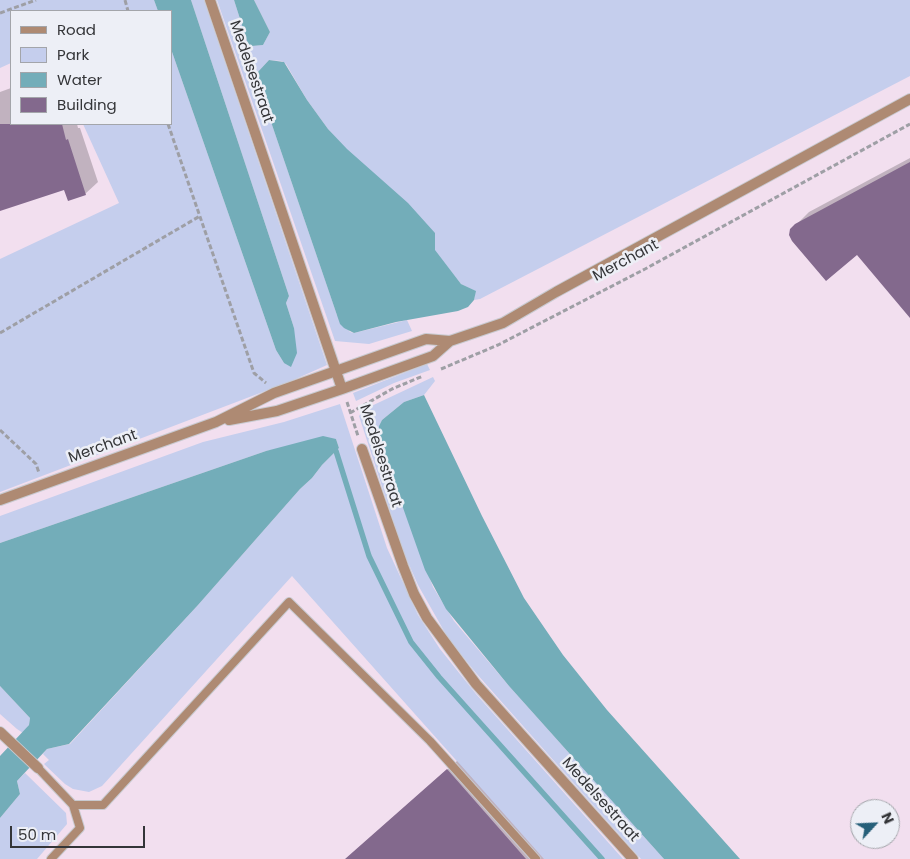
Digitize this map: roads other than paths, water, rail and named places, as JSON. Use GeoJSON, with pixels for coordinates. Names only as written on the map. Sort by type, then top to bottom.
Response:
{"type":"FeatureCollection","features":[{"type":"Feature","properties":{"kind":"street","name":"Medelsestraat"},"geometry":{"type":"LineString","coordinates":[[210,0],[342,389]]}},
{"type":"Feature","properties":{"kind":"street","name":"Merchant"},"geometry":{"type":"LineString","coordinates":[[216,422],[277,411],[433,356],[450,341],[503,323],[556,292],[910,99]]}},
{"type":"Feature","properties":{"kind":"street","name":"Merchant"},"geometry":{"type":"LineString","coordinates":[[0,500],[216,422],[272,395],[426,339],[450,341]]}},
{"type":"Feature","properties":{"kind":"street","name":"Medelsestraat"},"geometry":{"type":"LineString","coordinates":[[362,450],[403,566],[414,594],[427,618],[476,684],[633,859]]}},
{"type":"Feature","properties":{"kind":"street"},"geometry":{"type":"LineString","coordinates":[[0,732],[38,768]]}},
{"type":"Feature","properties":{"kind":"lane"},"geometry":{"type":"LineString","coordinates":[[73,805],[104,805],[289,602],[430,741],[536,859]]}},
{"type":"Feature","properties":{"kind":"lane"},"geometry":{"type":"LineString","coordinates":[[38,768],[73,805],[80,828],[51,859]]}},
{"type":"Feature","properties":{"kind":"water"},"geometry":{"type":"Polygon","coordinates":[[[154,0],[191,0],[289,296],[286,303],[294,328],[297,353],[291,367],[284,363],[276,350],[172,52],[172,10],[158,10],[154,0]]]}},
{"type":"Feature","properties":{"kind":"water"},"geometry":{"type":"Polygon","coordinates":[[[234,0],[254,0],[270,32],[263,45],[252,46],[248,44],[234,0]]]}},
{"type":"Feature","properties":{"kind":"water"},"geometry":{"type":"Polygon","coordinates":[[[269,60],[284,62],[307,100],[328,129],[347,149],[408,203],[435,233],[435,250],[461,284],[476,291],[474,300],[468,307],[458,311],[396,322],[354,333],[340,324],[256,78],[256,74],[269,60]]]}},
{"type":"Feature","properties":{"kind":"water"},"geometry":{"type":"Polygon","coordinates":[[[424,395],[524,598],[563,655],[607,710],[740,859],[664,859],[509,686],[446,609],[425,570],[379,436],[379,426],[382,420],[404,402],[424,395]]]}},
{"type":"Feature","properties":{"kind":"water"},"geometry":{"type":"Polygon","coordinates":[[[323,436],[336,439],[339,448],[300,489],[198,605],[69,744],[47,749],[17,781],[20,794],[0,818],[0,756],[29,725],[30,718],[0,686],[0,543],[266,451],[323,436]]]}},
{"type":"Feature","properties":{"kind":"waterway"},"geometry":{"type":"LineString","coordinates":[[336,451],[369,556],[411,642],[439,677],[602,859]]}}]}
